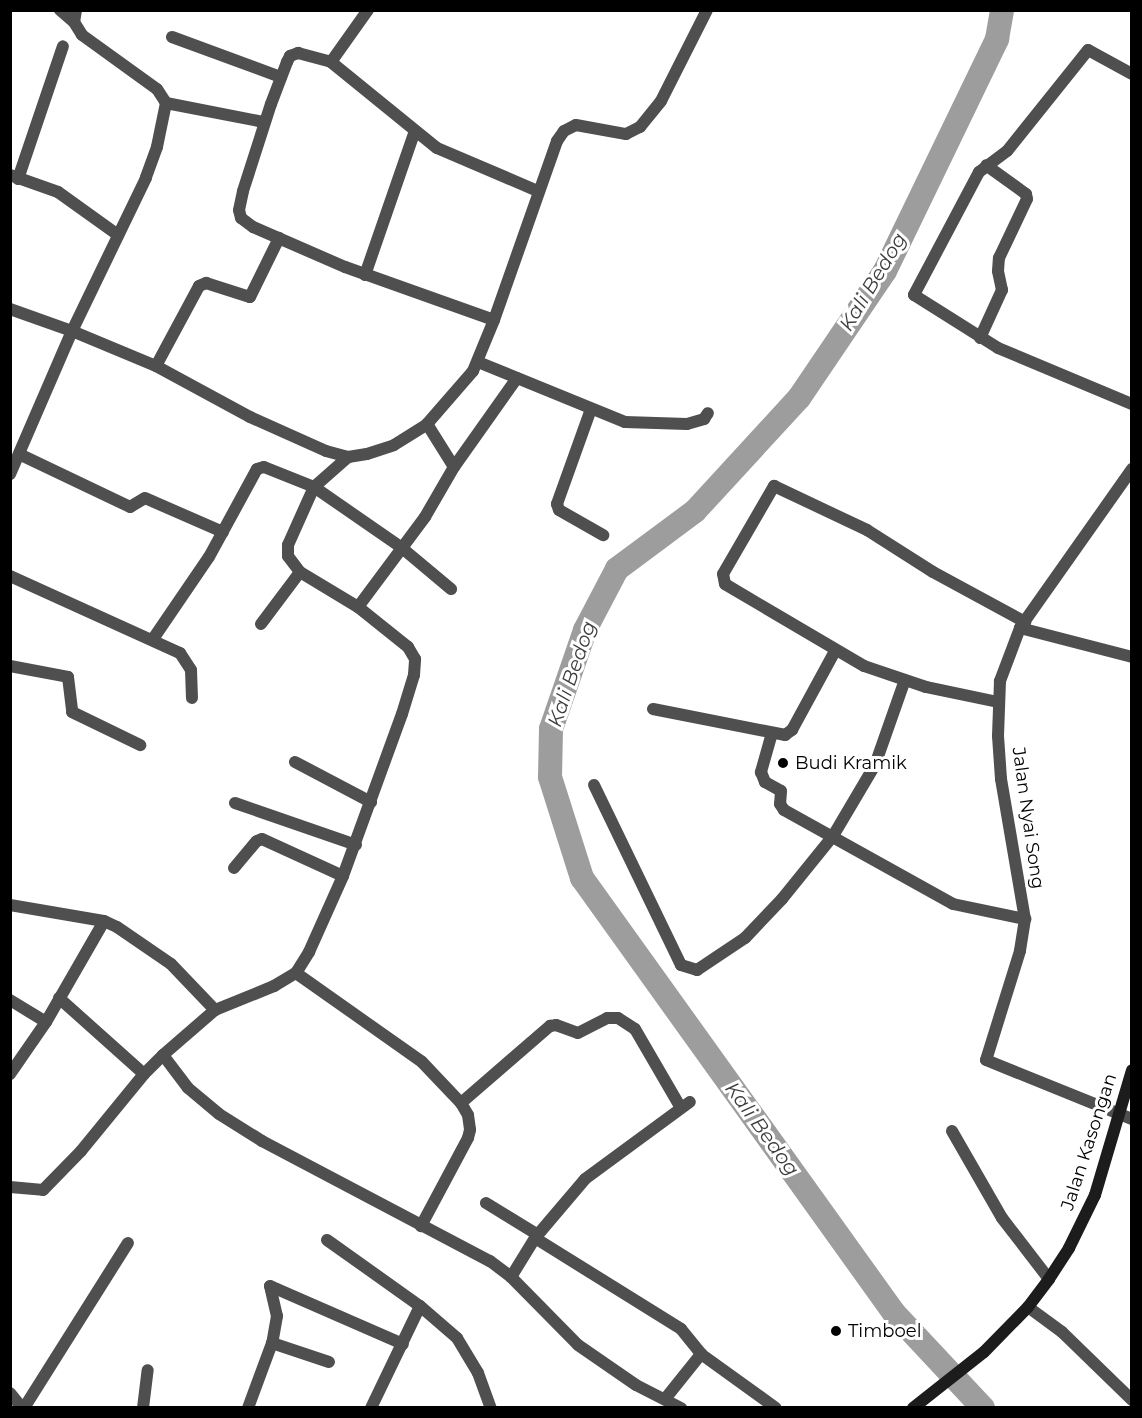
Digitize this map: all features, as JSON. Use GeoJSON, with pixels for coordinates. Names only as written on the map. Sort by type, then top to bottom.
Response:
{"type":"FeatureCollection","features":[{"type":"Feature","properties":{"kind":"main road","name":"Jalan Kasongan"},"geometry":{"type":"LineString","coordinates":[[915,1406],[984,1352],[1029,1307],[1049,1279],[1088,1211],[1131,1070]]}},
{"type":"Feature","properties":{"kind":"street"},"geometry":{"type":"LineString","coordinates":[[10,474],[72,331],[146,178],[157,147],[166,103],[157,89],[82,35],[75,16],[60,10]]}},
{"type":"Feature","properties":{"kind":"street"},"geometry":{"type":"LineString","coordinates":[[331,62],[368,10]]}},
{"type":"Feature","properties":{"kind":"street"},"geometry":{"type":"LineString","coordinates":[[10,309],[72,331],[156,366],[250,417],[326,452],[348,457],[367,454],[394,445],[427,424],[478,362],[557,141],[570,126],[582,124],[626,134],[632,133],[649,120],[707,10]]}},
{"type":"Feature","properties":{"kind":"street"},"geometry":{"type":"LineString","coordinates":[[172,37],[281,76]]}},
{"type":"Feature","properties":{"kind":"street"},"geometry":{"type":"LineString","coordinates":[[63,46],[14,177],[58,192],[118,235]]}},
{"type":"Feature","properties":{"kind":"street"},"geometry":{"type":"LineString","coordinates":[[1131,74],[1088,50],[1007,151],[979,172],[941,240],[914,296],[980,338],[1131,404]]}},
{"type":"Feature","properties":{"kind":"street"},"geometry":{"type":"LineString","coordinates":[[494,320],[365,275],[253,227],[241,218],[239,210],[264,122],[281,76],[294,54],[305,54],[331,62],[415,131],[454,156],[538,191]]}},
{"type":"Feature","properties":{"kind":"street"},"geometry":{"type":"LineString","coordinates":[[166,103],[264,122]]}},
{"type":"Feature","properties":{"kind":"street"},"geometry":{"type":"LineString","coordinates":[[365,275],[415,131]]}},
{"type":"Feature","properties":{"kind":"street"},"geometry":{"type":"LineString","coordinates":[[980,338],[1002,290],[998,271],[999,258],[1027,199],[1026,194],[986,165]]}},
{"type":"Feature","properties":{"kind":"street"},"geometry":{"type":"LineString","coordinates":[[156,366],[200,286],[206,283],[250,297],[279,238]]}},
{"type":"Feature","properties":{"kind":"street"},"geometry":{"type":"LineString","coordinates":[[478,362],[625,422],[693,423],[704,419],[708,412]]}},
{"type":"Feature","properties":{"kind":"street"},"geometry":{"type":"LineString","coordinates":[[358,607],[425,516],[454,467],[517,378]]}},
{"type":"Feature","properties":{"kind":"street"},"geometry":{"type":"LineString","coordinates":[[591,409],[556,504],[559,510],[603,535]]}},
{"type":"Feature","properties":{"kind":"street"},"geometry":{"type":"LineString","coordinates":[[427,424],[454,467]]}},
{"type":"Feature","properties":{"kind":"street"},"geometry":{"type":"LineString","coordinates":[[19,454],[130,507],[145,498],[223,532]]}},
{"type":"Feature","properties":{"kind":"street"},"geometry":{"type":"LineString","coordinates":[[10,1187],[43,1190],[81,1151],[144,1074],[163,1055],[215,1010],[274,986],[296,973],[309,952],[356,845],[416,666],[408,647],[358,607],[300,572],[288,556],[288,545],[314,487],[348,457]]}},
{"type":"Feature","properties":{"kind":"street"},"geometry":{"type":"LineString","coordinates":[[153,639],[209,557],[257,469],[264,467],[314,487],[402,548],[451,589]]}},
{"type":"Feature","properties":{"kind":"street","name":"Jalan Nyai Song"},"geometry":{"type":"LineString","coordinates":[[1117,1114],[986,1060],[1020,951],[1025,920],[1001,779],[998,702],[1004,668],[1023,625],[1131,469]]}},
{"type":"Feature","properties":{"kind":"street"},"geometry":{"type":"LineString","coordinates":[[998,702],[969,697],[905,680],[864,666],[835,651],[812,634],[723,582],[723,574],[774,486],[867,531],[1023,625],[1131,657]]}},
{"type":"Feature","properties":{"kind":"street"},"geometry":{"type":"LineString","coordinates":[[261,624],[300,572]]}},
{"type":"Feature","properties":{"kind":"street"},"geometry":{"type":"LineString","coordinates":[[10,576],[180,653],[188,662],[192,698]]}},
{"type":"Feature","properties":{"kind":"street"},"geometry":{"type":"LineString","coordinates":[[653,709],[785,735],[792,730],[835,651]]}},
{"type":"Feature","properties":{"kind":"street"},"geometry":{"type":"LineString","coordinates":[[10,666],[68,677],[72,712],[140,745]]}},
{"type":"Feature","properties":{"kind":"street"},"geometry":{"type":"LineString","coordinates":[[594,784],[681,965],[688,970],[706,967],[745,938],[782,900],[833,836],[875,765],[905,680]]}},
{"type":"Feature","properties":{"kind":"street"},"geometry":{"type":"LineString","coordinates":[[772,733],[761,769],[763,779],[781,791],[780,804],[784,810],[953,904],[1025,920]]}},
{"type":"Feature","properties":{"kind":"street"},"geometry":{"type":"LineString","coordinates":[[295,762],[371,802]]}},
{"type":"Feature","properties":{"kind":"street"},"geometry":{"type":"LineString","coordinates":[[235,803],[356,845]]}},
{"type":"Feature","properties":{"kind":"street"},"geometry":{"type":"LineString","coordinates":[[234,868],[257,841],[262,839],[343,876]]}},
{"type":"Feature","properties":{"kind":"street"},"geometry":{"type":"LineString","coordinates":[[10,905],[104,921],[139,939],[158,953],[186,978],[215,1010]]}},
{"type":"Feature","properties":{"kind":"street"},"geometry":{"type":"LineString","coordinates":[[10,1074],[46,1022],[104,921]]}},
{"type":"Feature","properties":{"kind":"street"},"geometry":{"type":"LineString","coordinates":[[296,973],[422,1062],[461,1103],[470,1122],[468,1138],[421,1226]]}},
{"type":"Feature","properties":{"kind":"street"},"geometry":{"type":"LineString","coordinates":[[59,998],[144,1074]]}},
{"type":"Feature","properties":{"kind":"street"},"geometry":{"type":"LineString","coordinates":[[10,1000],[46,1022]]}},
{"type":"Feature","properties":{"kind":"street"},"geometry":{"type":"LineString","coordinates":[[461,1103],[550,1026],[556,1025],[579,1033],[607,1018],[618,1018],[635,1029],[685,1105],[585,1179],[537,1237],[511,1277]]}},
{"type":"Feature","properties":{"kind":"street"},"geometry":{"type":"LineString","coordinates":[[163,1055],[188,1088],[219,1114],[262,1141],[489,1261],[511,1277],[578,1345],[636,1385],[681,1407]]}},
{"type":"Feature","properties":{"kind":"street"},"geometry":{"type":"LineString","coordinates":[[1117,1114],[1131,1119]]}},
{"type":"Feature","properties":{"kind":"street"},"geometry":{"type":"LineString","coordinates":[[952,1131],[1002,1218],[1049,1279]]}},
{"type":"Feature","properties":{"kind":"street"},"geometry":{"type":"LineString","coordinates":[[486,1203],[681,1329],[701,1354],[776,1407]]}},
{"type":"Feature","properties":{"kind":"street"},"geometry":{"type":"LineString","coordinates":[[327,1240],[420,1306],[457,1338],[478,1373],[491,1407]]}},
{"type":"Feature","properties":{"kind":"street"},"geometry":{"type":"LineString","coordinates":[[10,1393],[23,1407],[128,1243]]}},
{"type":"Feature","properties":{"kind":"street"},"geometry":{"type":"LineString","coordinates":[[248,1407],[272,1343],[277,1316],[270,1286],[403,1344]]}},
{"type":"Feature","properties":{"kind":"street"},"geometry":{"type":"LineString","coordinates":[[371,1407],[420,1306]]}},
{"type":"Feature","properties":{"kind":"street"},"geometry":{"type":"LineString","coordinates":[[1029,1307],[1062,1332],[1131,1400]]}},
{"type":"Feature","properties":{"kind":"street"},"geometry":{"type":"LineString","coordinates":[[272,1343],[329,1362]]}},
{"type":"Feature","properties":{"kind":"street"},"geometry":{"type":"LineString","coordinates":[[665,1399],[701,1354]]}},
{"type":"Feature","properties":{"kind":"street"},"geometry":{"type":"LineString","coordinates":[[143,1407],[148,1370]]}},
{"type":"Feature","properties":{"kind":"waterway","name":"Kali Bedog"},"geometry":{"type":"LineString","coordinates":[[983,1408],[894,1313],[582,878],[550,777],[551,729],[585,630],[617,569],[695,511],[799,398],[885,271],[997,39],[1002,10]]}},
{"type":"Feature","properties":{"kind":"place","name":"Budi Kramik"},"geometry":{"type":"Point","coordinates":[783,763]}},
{"type":"Feature","properties":{"kind":"place","name":"Timboel"},"geometry":{"type":"Point","coordinates":[836,1331]}}]}
